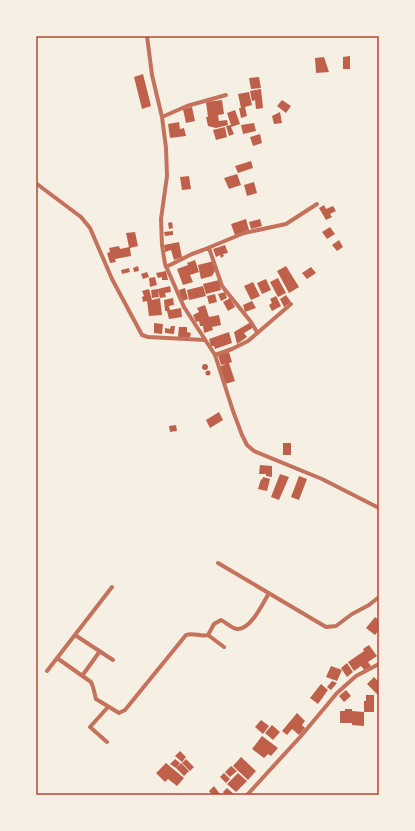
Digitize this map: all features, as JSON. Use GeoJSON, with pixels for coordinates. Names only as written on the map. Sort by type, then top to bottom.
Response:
{"type":"FeatureCollection","features":[{"type":"Feature","properties":{"kind":"street"},"geometry":{"type":"LineString","coordinates":[[147,36],[152,75],[162,117],[166,148],[167,176],[161,219],[162,245],[166,267],[184,306],[215,355],[242,435],[247,445],[254,451],[322,479],[379,508]]}},
{"type":"Feature","properties":{"kind":"street"},"geometry":{"type":"LineString","coordinates":[[162,117],[187,106],[226,95]]}},
{"type":"Feature","properties":{"kind":"street"},"geometry":{"type":"LineString","coordinates":[[37,184],[81,217],[90,228],[112,280],[142,336],[205,340]]}},
{"type":"Feature","properties":{"kind":"street"},"geometry":{"type":"LineString","coordinates":[[166,267],[192,254],[246,232],[286,224],[317,204]]}},
{"type":"Feature","properties":{"kind":"street"},"geometry":{"type":"LineString","coordinates":[[209,248],[222,286],[251,322],[257,332]]}},
{"type":"Feature","properties":{"kind":"street"},"geometry":{"type":"LineString","coordinates":[[215,355],[248,341],[292,304]]}},
{"type":"Feature","properties":{"kind":"street"},"geometry":{"type":"LineString","coordinates":[[218,563],[330,628],[336,626],[379,597]]}},
{"type":"Feature","properties":{"kind":"street"},"geometry":{"type":"LineString","coordinates":[[47,671],[112,587]]}},
{"type":"Feature","properties":{"kind":"street"},"geometry":{"type":"LineString","coordinates":[[208,635],[214,624],[221,620],[234,628],[245,628],[250,623],[269,593]]}},
{"type":"Feature","properties":{"kind":"street"},"geometry":{"type":"LineString","coordinates":[[57,658],[91,682],[96,699],[119,713],[125,710],[189,633],[203,636],[208,635],[224,647]]}},
{"type":"Feature","properties":{"kind":"street"},"geometry":{"type":"LineString","coordinates":[[75,635],[113,660]]}},
{"type":"Feature","properties":{"kind":"street"},"geometry":{"type":"LineString","coordinates":[[82,676],[100,651]]}},
{"type":"Feature","properties":{"kind":"street"},"geometry":{"type":"LineString","coordinates":[[247,795],[301,736],[337,693],[356,676],[379,664]]}},
{"type":"Feature","properties":{"kind":"street"},"geometry":{"type":"LineString","coordinates":[[107,742],[90,727],[108,707]]}},
{"type":"Feature","properties":{"kind":"building"},"geometry":{"type":"Polygon","coordinates":[[[350,56],[350,69],[343,69],[343,57],[350,56]]]}},
{"type":"Feature","properties":{"kind":"building"},"geometry":{"type":"Polygon","coordinates":[[[324,57],[329,72],[316,73],[315,58],[324,57]]]}},
{"type":"Feature","properties":{"kind":"building"},"geometry":{"type":"Polygon","coordinates":[[[143,74],[151,106],[142,109],[134,77],[143,74]]]}},
{"type":"Feature","properties":{"kind":"building"},"geometry":{"type":"Polygon","coordinates":[[[259,77],[261,88],[251,89],[249,78],[259,77]]]}},
{"type":"Feature","properties":{"kind":"building"},"geometry":{"type":"Polygon","coordinates":[[[261,89],[263,108],[256,109],[255,100],[252,101],[250,91],[261,89]]]}},
{"type":"Feature","properties":{"kind":"building"},"geometry":{"type":"Polygon","coordinates":[[[249,92],[252,105],[245,107],[247,116],[241,118],[239,108],[241,108],[238,94],[249,92]]]}},
{"type":"Feature","properties":{"kind":"building"},"geometry":{"type":"Polygon","coordinates":[[[222,100],[224,114],[218,115],[219,121],[227,120],[228,125],[216,128],[208,126],[206,117],[208,117],[206,102],[222,100]]]}},
{"type":"Feature","properties":{"kind":"building"},"geometry":{"type":"Polygon","coordinates":[[[282,100],[291,106],[286,113],[277,106],[282,100]]]}},
{"type":"Feature","properties":{"kind":"building"},"geometry":{"type":"Polygon","coordinates":[[[192,107],[195,121],[186,123],[183,109],[192,107]]]}},
{"type":"Feature","properties":{"kind":"building"},"geometry":{"type":"Polygon","coordinates":[[[235,110],[240,124],[231,127],[234,134],[229,136],[226,126],[231,125],[227,113],[235,110]]]}},
{"type":"Feature","properties":{"kind":"building"},"geometry":{"type":"Polygon","coordinates":[[[280,112],[282,123],[274,124],[272,116],[280,112]]]}},
{"type":"Feature","properties":{"kind":"building"},"geometry":{"type":"Polygon","coordinates":[[[179,122],[180,129],[184,128],[186,136],[170,138],[168,124],[179,122]]]}},
{"type":"Feature","properties":{"kind":"building"},"geometry":{"type":"Polygon","coordinates":[[[254,123],[256,131],[243,134],[241,125],[254,123]]]}},
{"type":"Feature","properties":{"kind":"building"},"geometry":{"type":"Polygon","coordinates":[[[225,127],[227,137],[216,140],[213,130],[225,127]]]}},
{"type":"Feature","properties":{"kind":"building"},"geometry":{"type":"Polygon","coordinates":[[[260,134],[262,143],[253,146],[250,137],[260,134]]]}},
{"type":"Feature","properties":{"kind":"building"},"geometry":{"type":"Polygon","coordinates":[[[251,161],[253,168],[238,173],[235,166],[251,161]]]}},
{"type":"Feature","properties":{"kind":"building"},"geometry":{"type":"Polygon","coordinates":[[[237,174],[241,185],[229,189],[224,178],[237,174]]]}},
{"type":"Feature","properties":{"kind":"building"},"geometry":{"type":"Polygon","coordinates":[[[189,176],[191,189],[182,190],[180,177],[189,176]]]}},
{"type":"Feature","properties":{"kind":"building"},"geometry":{"type":"Polygon","coordinates":[[[254,182],[257,193],[247,196],[244,185],[254,182]]]}},
{"type":"Feature","properties":{"kind":"building"},"geometry":{"type":"Polygon","coordinates":[[[324,205],[326,209],[333,206],[336,211],[330,214],[332,217],[326,220],[319,208],[324,205]]]}},
{"type":"Feature","properties":{"kind":"building"},"geometry":{"type":"Polygon","coordinates":[[[246,219],[249,230],[235,235],[231,224],[246,219]]]}},
{"type":"Feature","properties":{"kind":"building"},"geometry":{"type":"Polygon","coordinates":[[[260,219],[262,226],[251,229],[249,222],[260,219]]]}},
{"type":"Feature","properties":{"kind":"building"},"geometry":{"type":"Polygon","coordinates":[[[172,222],[173,228],[169,229],[168,223],[172,222]]]}},
{"type":"Feature","properties":{"kind":"building"},"geometry":{"type":"Polygon","coordinates":[[[330,227],[335,234],[327,239],[322,232],[330,227]]]}},
{"type":"Feature","properties":{"kind":"building"},"geometry":{"type":"Polygon","coordinates":[[[173,231],[173,235],[165,236],[164,232],[173,231]]]}},
{"type":"Feature","properties":{"kind":"building"},"geometry":{"type":"Polygon","coordinates":[[[135,232],[138,246],[130,248],[131,256],[115,259],[116,262],[110,263],[107,253],[110,252],[109,248],[119,246],[120,249],[129,247],[126,233],[135,232]]]}},
{"type":"Feature","properties":{"kind":"building"},"geometry":{"type":"Polygon","coordinates":[[[339,240],[343,247],[337,251],[332,245],[339,240]]]}},
{"type":"Feature","properties":{"kind":"building"},"geometry":{"type":"Polygon","coordinates":[[[179,242],[182,257],[174,260],[171,250],[165,252],[164,245],[179,242]]]}},
{"type":"Feature","properties":{"kind":"building"},"geometry":{"type":"Polygon","coordinates":[[[225,245],[228,253],[223,254],[224,256],[221,258],[220,255],[216,257],[213,249],[225,245]]]}},
{"type":"Feature","properties":{"kind":"building"},"geometry":{"type":"Polygon","coordinates":[[[195,260],[199,272],[190,275],[193,282],[183,285],[177,269],[188,265],[187,263],[195,260]]]}},
{"type":"Feature","properties":{"kind":"building"},"geometry":{"type":"Polygon","coordinates":[[[214,261],[216,269],[212,276],[201,279],[198,265],[214,261]]]}},
{"type":"Feature","properties":{"kind":"building"},"geometry":{"type":"Polygon","coordinates":[[[138,266],[139,271],[134,272],[133,268],[138,266]]]}},
{"type":"Feature","properties":{"kind":"building"},"geometry":{"type":"Polygon","coordinates":[[[286,266],[299,287],[289,293],[277,271],[286,266]]]}},
{"type":"Feature","properties":{"kind":"building"},"geometry":{"type":"Polygon","coordinates":[[[311,267],[316,273],[307,279],[302,273],[311,267]]]}},
{"type":"Feature","properties":{"kind":"building"},"geometry":{"type":"Polygon","coordinates":[[[129,268],[130,272],[122,274],[121,270],[129,268]]]}},
{"type":"Feature","properties":{"kind":"building"},"geometry":{"type":"Polygon","coordinates":[[[166,271],[168,280],[162,280],[162,277],[158,278],[156,273],[166,271]]]}},
{"type":"Feature","properties":{"kind":"building"},"geometry":{"type":"Polygon","coordinates":[[[147,272],[149,277],[143,279],[141,274],[147,272]]]}},
{"type":"Feature","properties":{"kind":"building"},"geometry":{"type":"Polygon","coordinates":[[[155,277],[157,285],[150,287],[149,278],[155,277]]]}},
{"type":"Feature","properties":{"kind":"building"},"geometry":{"type":"Polygon","coordinates":[[[278,278],[286,293],[278,297],[270,282],[278,278]]]}},
{"type":"Feature","properties":{"kind":"building"},"geometry":{"type":"Polygon","coordinates":[[[266,279],[271,290],[262,294],[257,283],[266,279]]]}},
{"type":"Feature","properties":{"kind":"building"},"geometry":{"type":"Polygon","coordinates":[[[219,280],[221,290],[206,294],[203,284],[219,280]]]}},
{"type":"Feature","properties":{"kind":"building"},"geometry":{"type":"Polygon","coordinates":[[[253,282],[260,296],[251,300],[244,286],[253,282]]]}},
{"type":"Feature","properties":{"kind":"building"},"geometry":{"type":"Polygon","coordinates":[[[170,286],[171,292],[165,293],[166,297],[160,298],[158,289],[170,286]]]}},
{"type":"Feature","properties":{"kind":"building"},"geometry":{"type":"Polygon","coordinates":[[[203,286],[206,296],[189,300],[187,290],[203,286]]]}},
{"type":"Feature","properties":{"kind":"building"},"geometry":{"type":"Polygon","coordinates":[[[185,288],[188,299],[182,301],[179,290],[185,288]]]}},
{"type":"Feature","properties":{"kind":"building"},"geometry":{"type":"Polygon","coordinates":[[[149,289],[152,300],[160,298],[162,315],[149,316],[147,301],[143,302],[142,297],[144,296],[142,291],[149,289]]]}},
{"type":"Feature","properties":{"kind":"building"},"geometry":{"type":"Polygon","coordinates":[[[158,289],[159,297],[152,298],[151,290],[158,289]]]}},
{"type":"Feature","properties":{"kind":"building"},"geometry":{"type":"Polygon","coordinates":[[[225,292],[227,298],[221,301],[218,294],[225,292]]]}},
{"type":"Feature","properties":{"kind":"building"},"geometry":{"type":"Polygon","coordinates":[[[215,294],[217,302],[209,304],[207,296],[215,294]]]}},
{"type":"Feature","properties":{"kind":"building"},"geometry":{"type":"Polygon","coordinates":[[[286,295],[291,302],[284,307],[280,299],[286,295]]]}},
{"type":"Feature","properties":{"kind":"building"},"geometry":{"type":"Polygon","coordinates":[[[276,296],[281,306],[272,311],[269,305],[272,303],[270,299],[276,296]]]}},
{"type":"Feature","properties":{"kind":"building"},"geometry":{"type":"Polygon","coordinates":[[[173,298],[174,305],[169,306],[170,310],[181,308],[182,317],[169,319],[167,311],[165,311],[164,300],[173,298]]]}},
{"type":"Feature","properties":{"kind":"building"},"geometry":{"type":"Polygon","coordinates":[[[230,298],[235,307],[228,311],[223,302],[230,298]]]}},
{"type":"Feature","properties":{"kind":"building"},"geometry":{"type":"Polygon","coordinates":[[[252,301],[256,308],[245,312],[243,305],[252,301]]]}},
{"type":"Feature","properties":{"kind":"building"},"geometry":{"type":"Polygon","coordinates":[[[205,305],[209,317],[219,315],[221,325],[212,327],[213,330],[204,333],[203,326],[200,326],[199,321],[196,322],[193,315],[199,312],[197,308],[205,305]]]}},
{"type":"Feature","properties":{"kind":"building"},"geometry":{"type":"Polygon","coordinates":[[[251,322],[254,327],[244,333],[247,337],[237,344],[234,332],[251,322]]]}},
{"type":"Feature","properties":{"kind":"building"},"geometry":{"type":"Polygon","coordinates":[[[154,323],[163,324],[162,334],[154,333],[154,323]]]}},
{"type":"Feature","properties":{"kind":"building"},"geometry":{"type":"Polygon","coordinates":[[[171,326],[175,326],[174,334],[165,333],[165,328],[170,329],[171,326]]]}},
{"type":"Feature","properties":{"kind":"building"},"geometry":{"type":"Polygon","coordinates":[[[179,327],[187,327],[187,332],[191,333],[190,337],[178,337],[179,327]]]}},
{"type":"Feature","properties":{"kind":"building"},"geometry":{"type":"Polygon","coordinates":[[[229,332],[232,343],[215,349],[214,346],[211,346],[209,339],[229,332]]]}},
{"type":"Feature","properties":{"kind":"building"},"geometry":{"type":"Polygon","coordinates":[[[229,352],[232,362],[229,363],[235,381],[225,384],[219,367],[226,364],[221,365],[218,355],[229,352]]]}},
{"type":"Feature","properties":{"kind":"building"},"geometry":{"type":"Polygon","coordinates":[[[205,364],[208,367],[205,370],[202,367],[205,364]]]}},
{"type":"Feature","properties":{"kind":"building"},"geometry":{"type":"Polygon","coordinates":[[[208,370],[211,373],[208,376],[205,373],[208,370]]]}},
{"type":"Feature","properties":{"kind":"building"},"geometry":{"type":"Polygon","coordinates":[[[219,412],[223,420],[210,428],[206,420],[219,412]]]}},
{"type":"Feature","properties":{"kind":"building"},"geometry":{"type":"Polygon","coordinates":[[[176,425],[177,431],[170,432],[169,426],[176,425]]]}},
{"type":"Feature","properties":{"kind":"building"},"geometry":{"type":"Polygon","coordinates":[[[283,443],[291,443],[291,455],[283,455],[283,443]]]}},
{"type":"Feature","properties":{"kind":"building"},"geometry":{"type":"Polygon","coordinates":[[[260,465],[272,466],[272,477],[266,476],[266,474],[259,474],[260,465]]]}},
{"type":"Feature","properties":{"kind":"building"},"geometry":{"type":"Polygon","coordinates":[[[280,474],[289,477],[279,500],[271,497],[280,474]]]}},
{"type":"Feature","properties":{"kind":"building"},"geometry":{"type":"Polygon","coordinates":[[[299,476],[307,479],[299,500],[291,497],[299,476]]]}},
{"type":"Feature","properties":{"kind":"building"},"geometry":{"type":"Polygon","coordinates":[[[263,477],[270,479],[267,491],[258,489],[263,477]]]}},
{"type":"Feature","properties":{"kind":"building"},"geometry":{"type":"Polygon","coordinates":[[[375,617],[379,620],[379,630],[375,635],[366,628],[375,617]]]}},
{"type":"Feature","properties":{"kind":"building"},"geometry":{"type":"Polygon","coordinates":[[[369,645],[377,656],[368,662],[371,666],[365,671],[361,666],[354,671],[348,662],[364,651],[363,649],[369,645]]]}},
{"type":"Feature","properties":{"kind":"building"},"geometry":{"type":"Polygon","coordinates":[[[347,663],[353,672],[347,677],[341,668],[347,663]]]}},
{"type":"Feature","properties":{"kind":"building"},"geometry":{"type":"Polygon","coordinates":[[[331,666],[342,670],[337,681],[326,677],[331,666]]]}},
{"type":"Feature","properties":{"kind":"building"},"geometry":{"type":"Polygon","coordinates":[[[374,677],[379,682],[378,695],[367,684],[374,677]]]}},
{"type":"Feature","properties":{"kind":"building"},"geometry":{"type":"Polygon","coordinates":[[[332,681],[337,683],[331,690],[327,687],[332,681]]]}},
{"type":"Feature","properties":{"kind":"building"},"geometry":{"type":"Polygon","coordinates":[[[321,684],[328,690],[318,704],[310,698],[321,684]]]}},
{"type":"Feature","properties":{"kind":"building"},"geometry":{"type":"Polygon","coordinates":[[[346,690],[351,696],[344,702],[339,696],[346,690]]]}},
{"type":"Feature","properties":{"kind":"building"},"geometry":{"type":"Polygon","coordinates":[[[366,695],[374,695],[374,712],[364,712],[364,701],[366,701],[366,695]]]}},
{"type":"Feature","properties":{"kind":"building"},"geometry":{"type":"Polygon","coordinates":[[[345,709],[364,712],[364,726],[352,725],[352,723],[340,723],[340,711],[345,711],[345,709]]]}},
{"type":"Feature","properties":{"kind":"building"},"geometry":{"type":"Polygon","coordinates":[[[297,713],[305,721],[302,725],[305,728],[299,735],[292,729],[287,735],[282,731],[297,713]]]}},
{"type":"Feature","properties":{"kind":"building"},"geometry":{"type":"Polygon","coordinates":[[[261,720],[269,726],[263,734],[255,727],[261,720]]]}},
{"type":"Feature","properties":{"kind":"building"},"geometry":{"type":"Polygon","coordinates":[[[272,725],[280,732],[273,740],[265,733],[272,725]]]}},
{"type":"Feature","properties":{"kind":"building"},"geometry":{"type":"Polygon","coordinates":[[[262,736],[278,748],[271,756],[268,754],[264,758],[252,749],[262,736]]]}},
{"type":"Feature","properties":{"kind":"building"},"geometry":{"type":"Polygon","coordinates":[[[180,751],[186,757],[182,762],[175,756],[180,751]]]}},
{"type":"Feature","properties":{"kind":"building"},"geometry":{"type":"Polygon","coordinates":[[[241,757],[256,771],[248,780],[233,766],[241,757]]]}},
{"type":"Feature","properties":{"kind":"building"},"geometry":{"type":"Polygon","coordinates":[[[175,759],[180,763],[176,768],[170,764],[175,759]]]}},
{"type":"Feature","properties":{"kind":"building"},"geometry":{"type":"Polygon","coordinates":[[[186,759],[194,767],[190,771],[182,763],[186,759]]]}},
{"type":"Feature","properties":{"kind":"building"},"geometry":{"type":"Polygon","coordinates":[[[166,763],[184,778],[177,786],[168,779],[165,782],[156,773],[166,763]]]}},
{"type":"Feature","properties":{"kind":"building"},"geometry":{"type":"Polygon","coordinates":[[[181,763],[189,771],[184,776],[176,768],[181,763]]]}},
{"type":"Feature","properties":{"kind":"building"},"geometry":{"type":"Polygon","coordinates":[[[231,766],[237,771],[230,777],[225,772],[231,766]]]}},
{"type":"Feature","properties":{"kind":"building"},"geometry":{"type":"Polygon","coordinates":[[[224,773],[230,779],[226,783],[220,777],[224,773]]]}},
{"type":"Feature","properties":{"kind":"building"},"geometry":{"type":"Polygon","coordinates":[[[238,773],[247,781],[236,792],[227,784],[238,773]]]}},
{"type":"Feature","properties":{"kind":"building"},"geometry":{"type":"Polygon","coordinates":[[[214,786],[220,794],[219,795],[212,795],[209,791],[214,786]]]}},
{"type":"Feature","properties":{"kind":"building"},"geometry":{"type":"Polygon","coordinates":[[[227,788],[235,795],[225,795],[223,792],[227,788]]]}}]}
